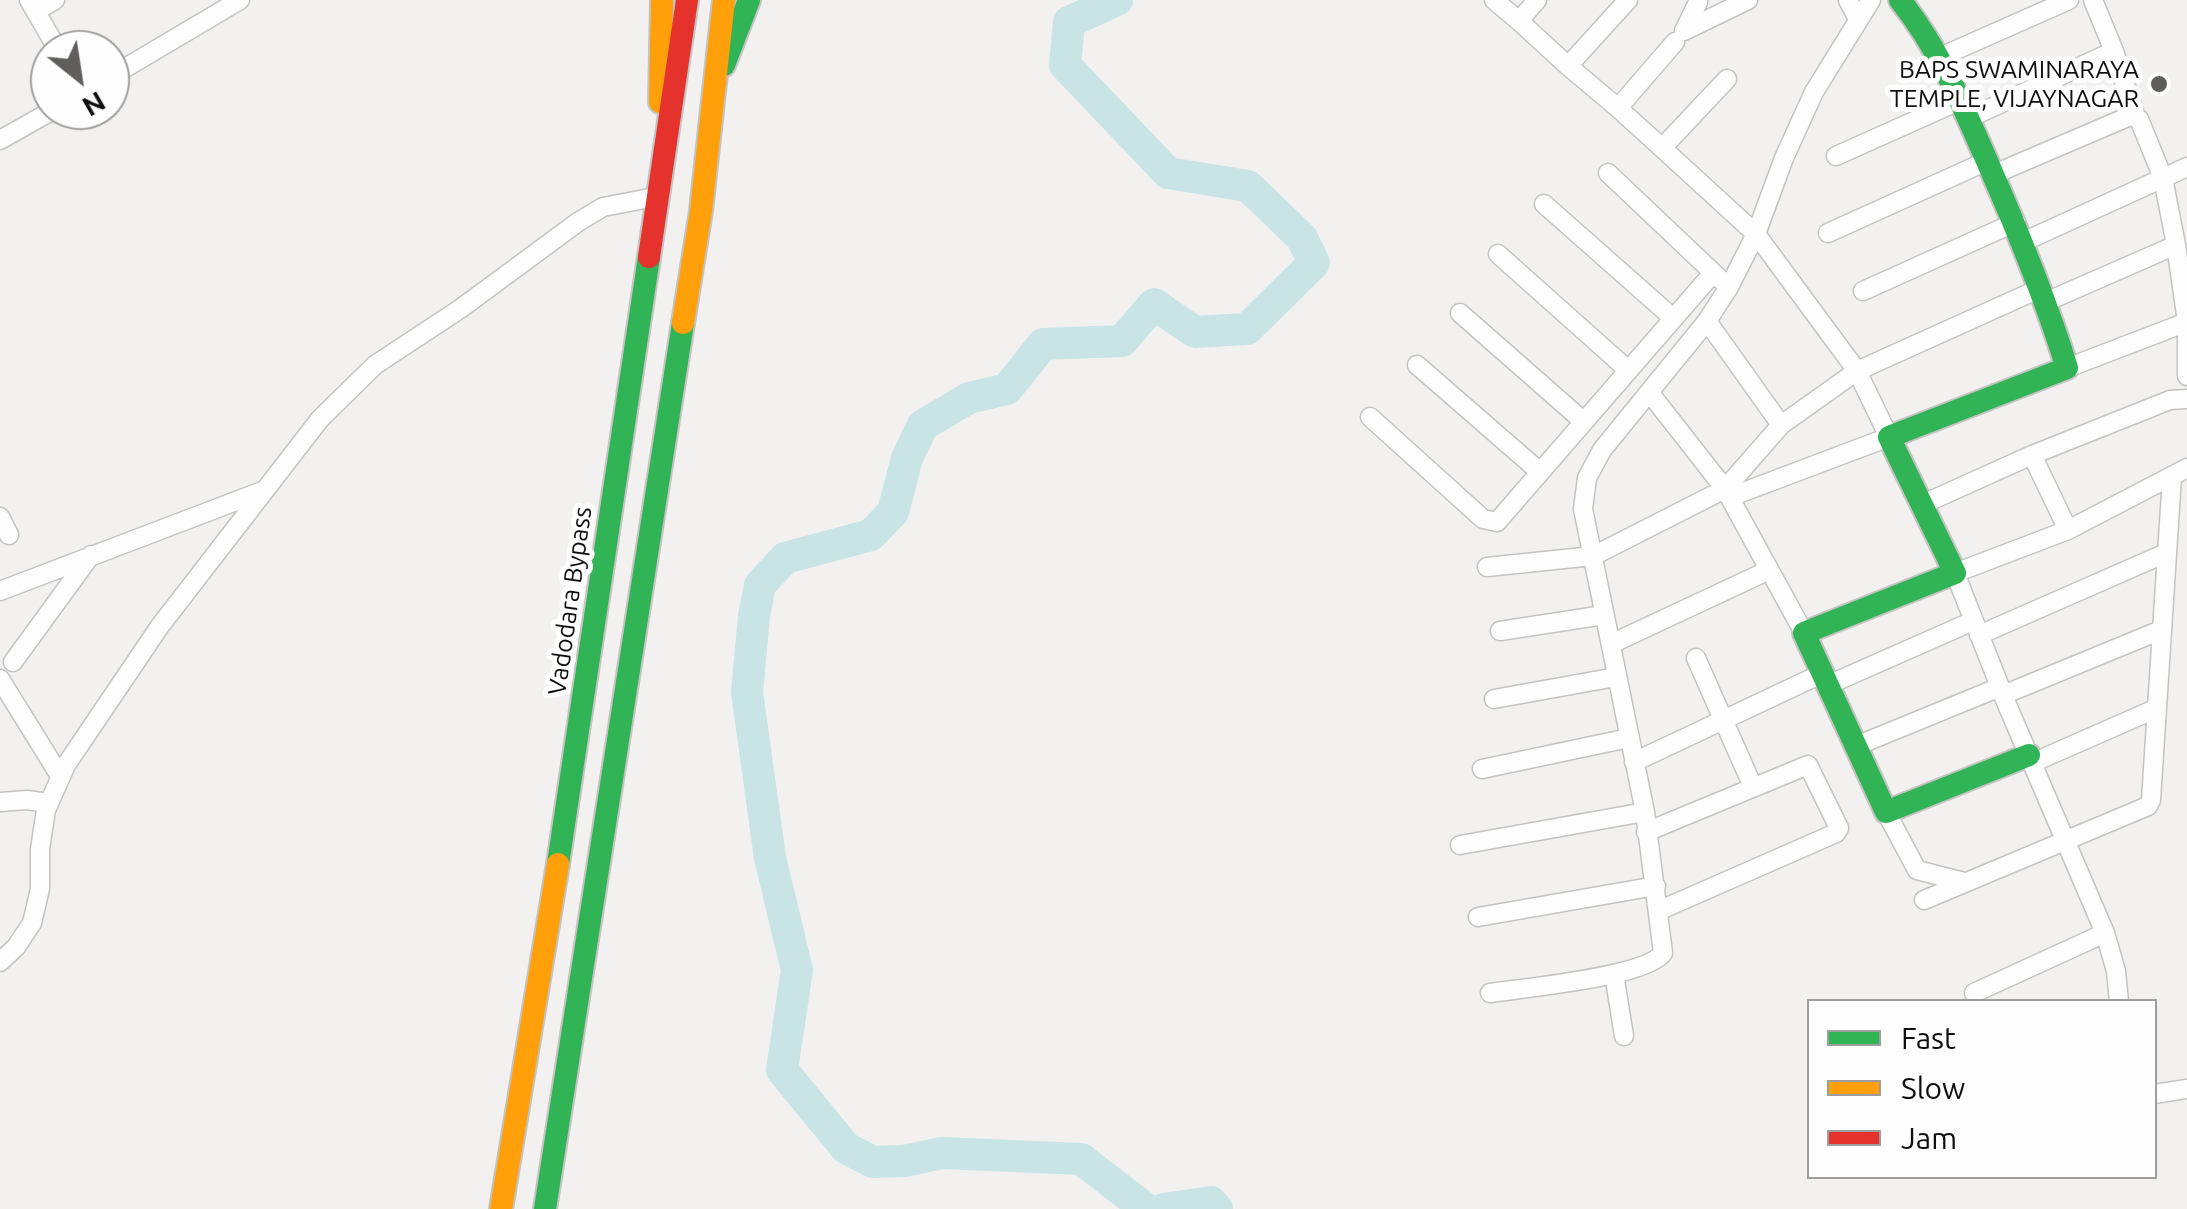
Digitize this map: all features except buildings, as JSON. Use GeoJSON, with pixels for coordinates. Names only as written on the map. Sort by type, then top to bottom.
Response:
{"type":"FeatureCollection","features":[{"type":"Feature","properties":{"kind":"main road"},"geometry":{"type":"LineString","coordinates":[[657,190],[662,0]]}},
{"type":"Feature","properties":{"kind":"main road","name":"Vadodara Bypass"},"geometry":{"type":"LineString","coordinates":[[501,1209],[574,764],[686,0]]}},
{"type":"Feature","properties":{"kind":"main road"},"geometry":{"type":"LineString","coordinates":[[546,1209],[700,211],[724,0]]}},
{"type":"Feature","properties":{"kind":"main road"},"geometry":{"type":"LineString","coordinates":[[714,92],[750,0]]}},
{"type":"Feature","properties":{"kind":"main road"},"geometry":{"type":"LineString","coordinates":[[1900,0],[1924,27],[1965,109],[2045,295],[2068,368],[1890,436],[1955,573],[1804,633],[1886,812],[2030,759]]}},
{"type":"Feature","properties":{"kind":"street"},"geometry":{"type":"LineString","coordinates":[[46,30],[32,6],[55,0]]}},
{"type":"Feature","properties":{"kind":"street"},"geometry":{"type":"LineString","coordinates":[[130,64],[240,0]]}},
{"type":"Feature","properties":{"kind":"street"},"geometry":{"type":"LineString","coordinates":[[1487,567],[1593,556],[1728,493],[1890,436],[1857,370],[1756,234],[1494,0]]}},
{"type":"Feature","properties":{"kind":"street"},"geometry":{"type":"LineString","coordinates":[[1518,21],[1538,0]]}},
{"type":"Feature","properties":{"kind":"street"},"geometry":{"type":"LineString","coordinates":[[1568,66],[1628,0]]}},
{"type":"Feature","properties":{"kind":"street"},"geometry":{"type":"LineString","coordinates":[[1698,2],[1684,31],[1748,0]]}},
{"type":"Feature","properties":{"kind":"street"},"geometry":{"type":"LineString","coordinates":[[1848,0],[1858,19]]}},
{"type":"Feature","properties":{"kind":"street"},"geometry":{"type":"LineString","coordinates":[[1490,993],[1614,974],[1660,958],[1663,953],[1645,812],[1583,509],[1588,478],[1602,450],[1707,321],[1729,287],[1756,234],[1814,92],[1870,0]]}},
{"type":"Feature","properties":{"kind":"street"},"geometry":{"type":"LineString","coordinates":[[1938,58],[2070,0]]}},
{"type":"Feature","properties":{"kind":"street"},"geometry":{"type":"LineString","coordinates":[[2093,0],[2163,178],[2187,322],[2187,376]]}},
{"type":"Feature","properties":{"kind":"street"},"geometry":{"type":"LineString","coordinates":[[1618,108],[1675,42]]}},
{"type":"Feature","properties":{"kind":"street"},"geometry":{"type":"LineString","coordinates":[[1836,156],[2114,51]]}},
{"type":"Feature","properties":{"kind":"street"},"geometry":{"type":"LineString","coordinates":[[1662,148],[1727,79]]}},
{"type":"Feature","properties":{"kind":"street"},"geometry":{"type":"LineString","coordinates":[[1828,233],[1990,168],[2136,117]]}},
{"type":"Feature","properties":{"kind":"street"},"geometry":{"type":"LineString","coordinates":[[0,140],[30,123]]}},
{"type":"Feature","properties":{"kind":"street"},"geometry":{"type":"LineString","coordinates":[[1862,291],[2187,167]]}},
{"type":"Feature","properties":{"kind":"street"},"geometry":{"type":"LineString","coordinates":[[1608,173],[1729,287]]}},
{"type":"Feature","properties":{"kind":"street"},"geometry":{"type":"LineString","coordinates":[[3,952],[25,935],[37,908],[42,831],[60,776],[160,626],[320,420],[374,365],[460,310],[578,222],[604,207],[657,190]]}},
{"type":"Feature","properties":{"kind":"street"},"geometry":{"type":"LineString","coordinates":[[1544,204],[1673,318]]}},
{"type":"Feature","properties":{"kind":"street"},"geometry":{"type":"LineString","coordinates":[[1728,493],[1781,425],[1857,370],[2176,245]]}},
{"type":"Feature","properties":{"kind":"street"},"geometry":{"type":"LineString","coordinates":[[1498,254],[1628,370]]}},
{"type":"Feature","properties":{"kind":"street"},"geometry":{"type":"LineString","coordinates":[[1370,417],[1483,519],[1497,522],[1713,272]]}},
{"type":"Feature","properties":{"kind":"street"},"geometry":{"type":"LineString","coordinates":[[1460,313],[1583,421]]}},
{"type":"Feature","properties":{"kind":"street"},"geometry":{"type":"LineString","coordinates":[[1707,321],[1781,425]]}},
{"type":"Feature","properties":{"kind":"street"},"geometry":{"type":"LineString","coordinates":[[2068,368],[2187,322]]}},
{"type":"Feature","properties":{"kind":"street"},"geometry":{"type":"LineString","coordinates":[[1417,366],[1540,472]]}},
{"type":"Feature","properties":{"kind":"street"},"geometry":{"type":"LineString","coordinates":[[1649,392],[1728,493],[1804,633]]}},
{"type":"Feature","properties":{"kind":"street"},"geometry":{"type":"LineString","coordinates":[[1921,505],[2170,400],[2187,399]]}},
{"type":"Feature","properties":{"kind":"street"},"geometry":{"type":"LineString","coordinates":[[2032,455],[2068,530]]}},
{"type":"Feature","properties":{"kind":"street"},"geometry":{"type":"LineString","coordinates":[[2119,999],[2106,933],[2001,691],[1955,573],[2068,530],[2179,472]]}},
{"type":"Feature","properties":{"kind":"street"},"geometry":{"type":"LineString","coordinates":[[1924,900],[2148,806],[2166,554],[2179,472]]}},
{"type":"Feature","properties":{"kind":"street"},"geometry":{"type":"LineString","coordinates":[[0,590],[266,490]]}},
{"type":"Feature","properties":{"kind":"street"},"geometry":{"type":"LineString","coordinates":[[0,517],[9,534]]}},
{"type":"Feature","properties":{"kind":"street"},"geometry":{"type":"LineString","coordinates":[[1634,762],[1824,679],[1976,628],[2166,554]]}},
{"type":"Feature","properties":{"kind":"street"},"geometry":{"type":"LineString","coordinates":[[13,662],[91,555]]}},
{"type":"Feature","properties":{"kind":"street"},"geometry":{"type":"LineString","coordinates":[[1611,644],[1767,571]]}},
{"type":"Feature","properties":{"kind":"street"},"geometry":{"type":"LineString","coordinates":[[1500,632],[1604,615]]}},
{"type":"Feature","properties":{"kind":"street"},"geometry":{"type":"LineString","coordinates":[[1856,746],[2161,630]]}},
{"type":"Feature","properties":{"kind":"street"},"geometry":{"type":"LineString","coordinates":[[1696,658],[1753,787]]}},
{"type":"Feature","properties":{"kind":"street"},"geometry":{"type":"LineString","coordinates":[[1494,699],[1616,677]]}},
{"type":"Feature","properties":{"kind":"street"},"geometry":{"type":"LineString","coordinates":[[0,679],[60,776]]}},
{"type":"Feature","properties":{"kind":"street"},"geometry":{"type":"LineString","coordinates":[[2030,759],[2155,709]]}},
{"type":"Feature","properties":{"kind":"street"},"geometry":{"type":"LineString","coordinates":[[1482,769],[1629,738]]}},
{"type":"Feature","properties":{"kind":"street"},"geometry":{"type":"LineString","coordinates":[[1646,832],[1810,766],[1838,830],[1658,911]]}},
{"type":"Feature","properties":{"kind":"street"},"geometry":{"type":"LineString","coordinates":[[0,802],[27,800],[48,804]]}},
{"type":"Feature","properties":{"kind":"street"},"geometry":{"type":"LineString","coordinates":[[1460,846],[1645,812]]}},
{"type":"Feature","properties":{"kind":"street"},"geometry":{"type":"LineString","coordinates":[[1886,812],[1917,870],[1964,882]]}},
{"type":"Feature","properties":{"kind":"street"},"geometry":{"type":"LineString","coordinates":[[1478,917],[1656,886]]}},
{"type":"Feature","properties":{"kind":"street"},"geometry":{"type":"LineString","coordinates":[[1974,993],[2106,933]]}},
{"type":"Feature","properties":{"kind":"street"},"geometry":{"type":"LineString","coordinates":[[1614,974],[1624,1036]]}},
{"type":"Feature","properties":{"kind":"street"},"geometry":{"type":"LineString","coordinates":[[2157,1094],[2187,1090]]}},
{"type":"Feature","properties":{"kind":"waterway"},"geometry":{"type":"LineString","coordinates":[[1117,0],[1069,22],[1065,65],[1168,173],[1248,186],[1302,238],[1314,263],[1247,329],[1195,332],[1154,304],[1122,341],[1043,344],[1007,389],[969,398],[923,425],[907,458],[893,512],[871,535],[785,558],[760,585],[747,692],[770,858],[797,970],[782,1070],[846,1148],[873,1162],[904,1161],[942,1153],[1081,1159],[1146,1209]]}},
{"type":"Feature","properties":{"kind":"waterway"},"geometry":{"type":"LineString","coordinates":[[1164,1209],[1211,1202],[1217,1209]]}},
{"type":"Feature","properties":{"kind":"traffic: fast"},"geometry":{"type":"LineString","coordinates":[[724,65],[749,0]]}},
{"type":"Feature","properties":{"kind":"traffic: fast"},"geometry":{"type":"LineString","coordinates":[[1900,0],[1938,57],[1968,119],[2030,263],[2067,368],[1889,437],[1955,573],[1804,633],[1886,812],[2029,755]]}},
{"type":"Feature","properties":{"kind":"traffic: fast"},"geometry":{"type":"LineString","coordinates":[[558,864],[649,257]]}},
{"type":"Feature","properties":{"kind":"traffic: fast"},"geometry":{"type":"LineString","coordinates":[[545,1209],[683,323]]}},
{"type":"Feature","properties":{"kind":"traffic: slow"},"geometry":{"type":"LineString","coordinates":[[660,102],[662,0]]}},
{"type":"Feature","properties":{"kind":"traffic: slow"},"geometry":{"type":"LineString","coordinates":[[683,323],[701,211],[724,0]]}},
{"type":"Feature","properties":{"kind":"traffic: slow"},"geometry":{"type":"LineString","coordinates":[[501,1209],[558,864]]}},
{"type":"Feature","properties":{"kind":"traffic: jam"},"geometry":{"type":"LineString","coordinates":[[649,257],[687,0]]}},
{"type":"Feature","properties":{"kind":"place","name":"BAPS SWAMINARAYA TEMPLE, VIJAYNAGAR"},"geometry":{"type":"Point","coordinates":[2159,84]}}]}
